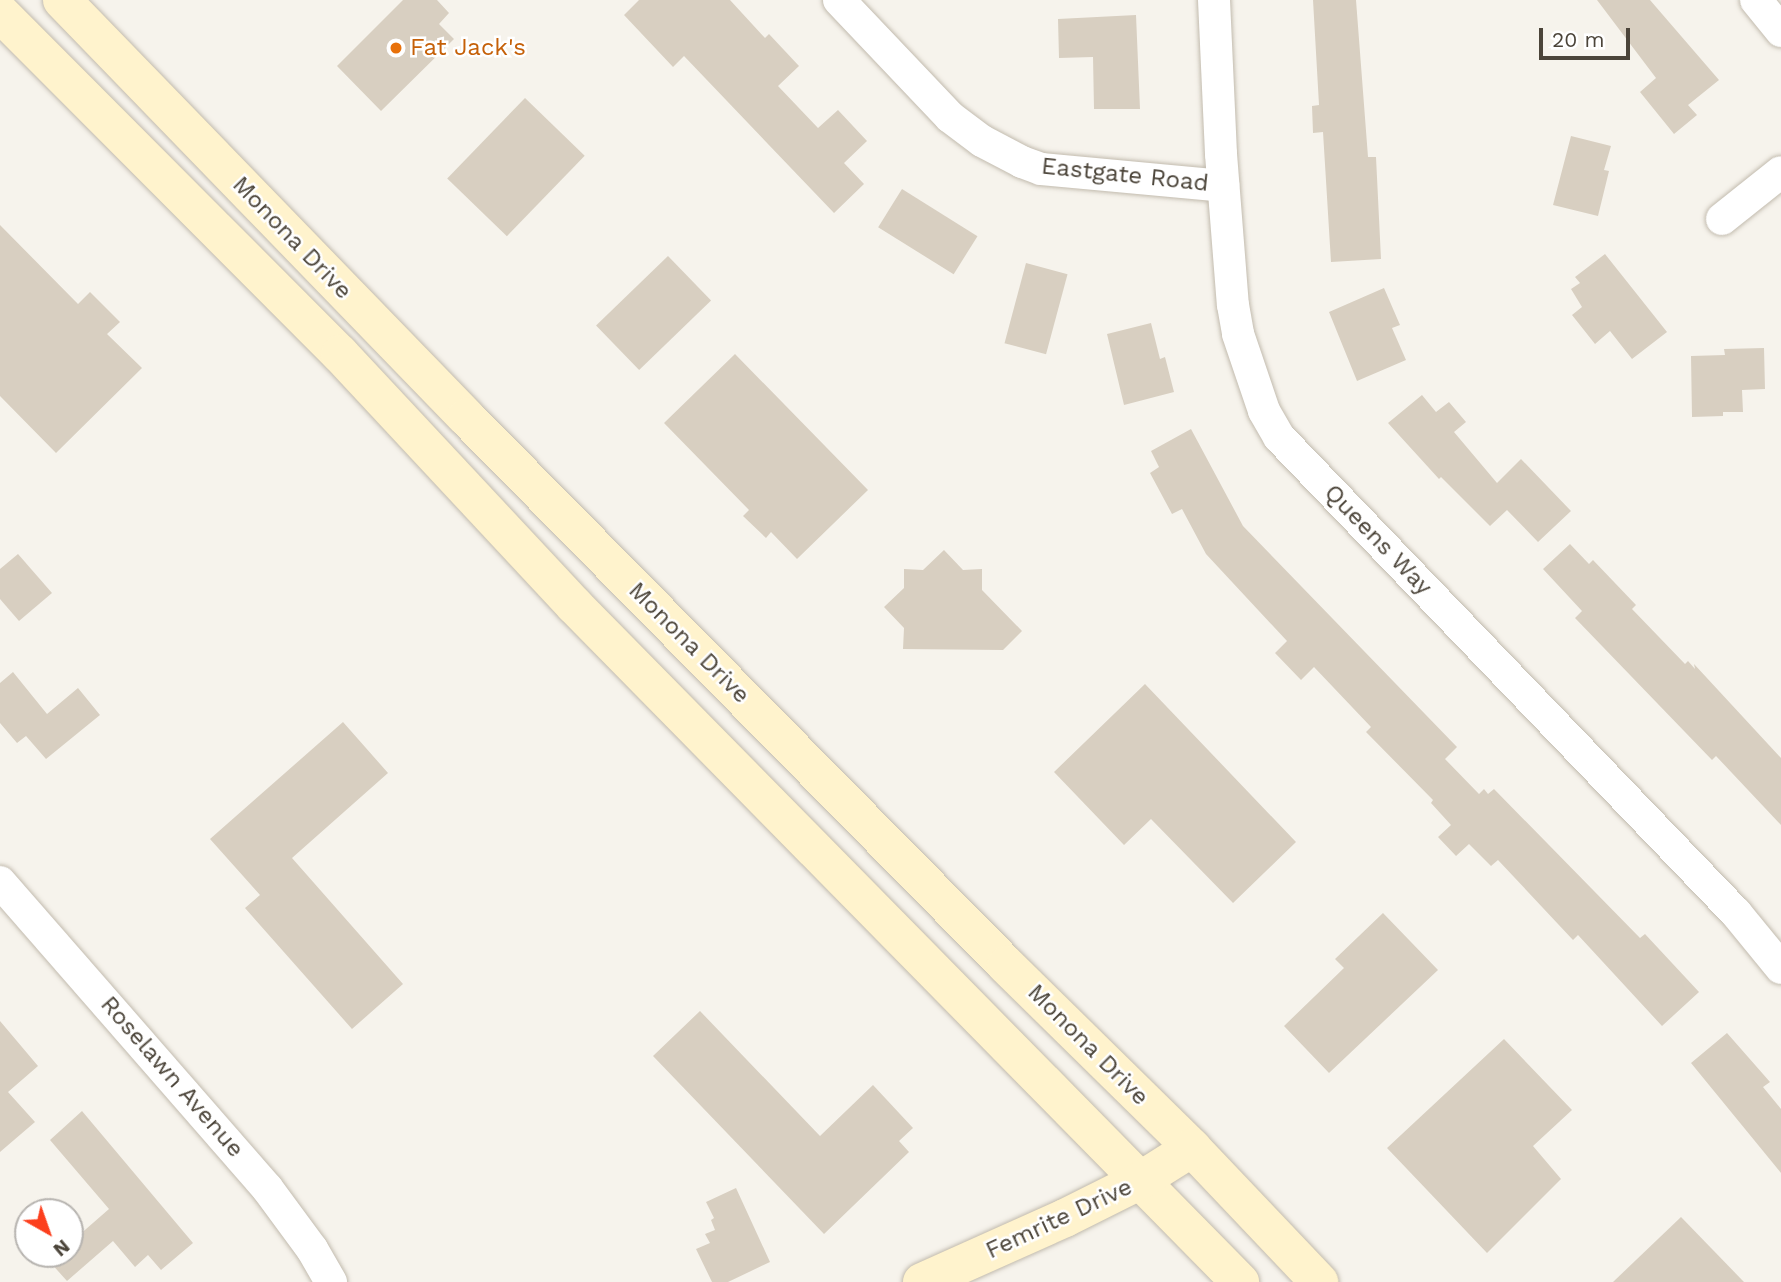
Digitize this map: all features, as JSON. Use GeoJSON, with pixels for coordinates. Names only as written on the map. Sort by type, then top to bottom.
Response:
{"type":"FeatureCollection","features":[{"type":"Feature","properties":{"kind":"street","name":"Monona Drive"},"geometry":{"type":"LineString","coordinates":[[62,0],[499,452],[1006,965],[1192,1148],[1319,1282]]}},
{"type":"Feature","properties":{"kind":"street","name":"Eastgate Road"},"geometry":{"type":"LineString","coordinates":[[839,0],[950,117],[982,141],[1022,162],[1041,169],[1223,186]]}},
{"type":"Feature","properties":{"kind":"street","name":"Queens Way"},"geometry":{"type":"LineString","coordinates":[[1214,0],[1223,186],[1238,334],[1264,411],[1279,438],[1736,913],[1781,968]]}},
{"type":"Feature","properties":{"kind":"street"},"geometry":{"type":"LineString","coordinates":[[1756,0],[1781,31]]}},
{"type":"Feature","properties":{"kind":"street","name":"Monona Drive"},"geometry":{"type":"LineString","coordinates":[[0,13],[340,354],[574,605],[1240,1282]]}},
{"type":"Feature","properties":{"kind":"street"},"geometry":{"type":"LineString","coordinates":[[1722,219],[1781,172]]}},
{"type":"Feature","properties":{"kind":"street","name":"Roselawn Avenue"},"geometry":{"type":"LineString","coordinates":[[0,881],[267,1188],[312,1249],[331,1282]]}},
{"type":"Feature","properties":{"kind":"street","name":"Femrite Drive"},"geometry":{"type":"LineString","coordinates":[[922,1282],[1141,1180],[1192,1148]]}},
{"type":"Feature","properties":{"kind":"building"},"geometry":{"type":"Polygon","coordinates":[[[403,0],[437,0],[449,13],[439,24],[454,39],[381,111],[337,66],[403,0]]]}},
{"type":"Feature","properties":{"kind":"building"},"geometry":{"type":"Polygon","coordinates":[[[639,0],[730,0],[765,38],[769,34],[799,66],[778,86],[818,128],[838,110],[867,141],[844,163],[864,184],[834,213],[684,56],[673,67],[624,15],[639,0]]]}},
{"type":"Feature","properties":{"kind":"building"},"geometry":{"type":"Polygon","coordinates":[[[1313,0],[1356,0],[1368,157],[1376,157],[1381,259],[1331,262],[1323,132],[1313,133],[1312,106],[1319,105],[1313,0]]]}},
{"type":"Feature","properties":{"kind":"building"},"geometry":{"type":"Polygon","coordinates":[[[1597,0],[1650,0],[1719,80],[1688,105],[1697,115],[1674,134],[1640,92],[1656,78],[1597,0]]]}},
{"type":"Feature","properties":{"kind":"building"},"geometry":{"type":"Polygon","coordinates":[[[1136,15],[1140,109],[1094,109],[1093,57],[1059,58],[1058,19],[1136,15]]]}},
{"type":"Feature","properties":{"kind":"building"},"geometry":{"type":"Polygon","coordinates":[[[525,98],[585,156],[507,236],[447,179],[525,98]]]}},
{"type":"Feature","properties":{"kind":"building"},"geometry":{"type":"Polygon","coordinates":[[[1571,136],[1611,146],[1604,170],[1609,171],[1598,216],[1553,205],[1571,136]]]}},
{"type":"Feature","properties":{"kind":"building"},"geometry":{"type":"Polygon","coordinates":[[[902,189],[977,236],[954,274],[878,227],[902,189]]]}},
{"type":"Feature","properties":{"kind":"building"},"geometry":{"type":"Polygon","coordinates":[[[0,225],[78,304],[90,292],[120,322],[107,334],[142,368],[56,453],[0,396],[0,225]]]}},
{"type":"Feature","properties":{"kind":"building"},"geometry":{"type":"Polygon","coordinates":[[[1605,254],[1667,332],[1632,359],[1610,331],[1595,344],[1572,315],[1582,307],[1571,289],[1580,283],[1575,277],[1605,254]]]}},
{"type":"Feature","properties":{"kind":"building"},"geometry":{"type":"Polygon","coordinates":[[[668,256],[711,301],[639,370],[596,325],[668,256]]]}},
{"type":"Feature","properties":{"kind":"building"},"geometry":{"type":"Polygon","coordinates":[[[1026,263],[1068,274],[1046,354],[1005,343],[1026,263]]]}},
{"type":"Feature","properties":{"kind":"building"},"geometry":{"type":"Polygon","coordinates":[[[1384,288],[1400,325],[1392,328],[1406,360],[1357,381],[1329,312],[1384,288]]]}},
{"type":"Feature","properties":{"kind":"building"},"geometry":{"type":"Polygon","coordinates":[[[1151,323],[1160,359],[1165,357],[1174,392],[1124,405],[1107,334],[1151,323]]]}},
{"type":"Feature","properties":{"kind":"building"},"geometry":{"type":"Polygon","coordinates":[[[1764,348],[1765,389],[1742,390],[1743,412],[1692,417],[1691,356],[1725,355],[1724,349],[1764,348]]]}},
{"type":"Feature","properties":{"kind":"building"},"geometry":{"type":"Polygon","coordinates":[[[735,354],[868,490],[797,559],[771,532],[766,538],[743,516],[749,510],[664,423],[735,354]]]}},
{"type":"Feature","properties":{"kind":"building"},"geometry":{"type":"Polygon","coordinates":[[[1422,395],[1436,412],[1449,402],[1466,422],[1454,432],[1497,483],[1521,459],[1571,511],[1538,542],[1507,510],[1490,526],[1441,477],[1439,479],[1388,423],[1422,395]]]}},
{"type":"Feature","properties":{"kind":"building"},"geometry":{"type":"Polygon","coordinates":[[[1191,429],[1243,526],[1457,747],[1445,759],[1479,794],[1484,789],[1488,794],[1494,789],[1640,938],[1645,934],[1699,992],[1662,1026],[1578,935],[1573,940],[1498,860],[1491,866],[1469,844],[1456,856],[1438,837],[1451,825],[1431,803],[1433,800],[1366,732],[1371,727],[1314,667],[1301,680],[1275,653],[1287,641],[1206,554],[1182,509],[1172,514],[1150,473],[1159,467],[1151,451],[1191,429]]]}},
{"type":"Feature","properties":{"kind":"building"},"geometry":{"type":"Polygon","coordinates":[[[1570,544],[1589,564],[1593,560],[1636,605],[1632,609],[1685,664],[1688,661],[1695,669],[1694,664],[1781,758],[1781,825],[1716,756],[1712,760],[1575,618],[1582,611],[1543,569],[1570,544]]]}},
{"type":"Feature","properties":{"kind":"building"},"geometry":{"type":"Polygon","coordinates":[[[944,550],[963,570],[982,569],[982,590],[1022,631],[1003,650],[903,649],[904,628],[884,607],[904,588],[904,569],[923,570],[944,550]]]}},
{"type":"Feature","properties":{"kind":"building"},"geometry":{"type":"Polygon","coordinates":[[[18,554],[52,593],[19,621],[0,599],[0,569],[18,554]]]}},
{"type":"Feature","properties":{"kind":"building"},"geometry":{"type":"Polygon","coordinates":[[[13,672],[47,714],[78,688],[100,715],[46,759],[26,736],[17,743],[0,723],[0,683],[13,672]]]}},
{"type":"Feature","properties":{"kind":"building"},"geometry":{"type":"Polygon","coordinates":[[[1145,684],[1296,842],[1233,903],[1151,819],[1124,845],[1054,772],[1145,684]]]}},
{"type":"Feature","properties":{"kind":"building"},"geometry":{"type":"Polygon","coordinates":[[[343,722],[388,773],[292,858],[403,984],[352,1029],[245,908],[260,895],[210,839],[343,722]]]}},
{"type":"Feature","properties":{"kind":"building"},"geometry":{"type":"Polygon","coordinates":[[[1383,913],[1438,970],[1329,1073],[1284,1026],[1344,968],[1335,959],[1383,913]]]}},
{"type":"Feature","properties":{"kind":"building"},"geometry":{"type":"Polygon","coordinates":[[[700,1011],[820,1136],[873,1085],[913,1128],[899,1141],[909,1152],[824,1234],[653,1056],[700,1011]]]}},
{"type":"Feature","properties":{"kind":"building"},"geometry":{"type":"Polygon","coordinates":[[[0,1021],[38,1066],[8,1092],[35,1122],[0,1152],[0,1021]]]}},
{"type":"Feature","properties":{"kind":"building"},"geometry":{"type":"Polygon","coordinates":[[[1727,1033],[1770,1082],[1763,1087],[1781,1109],[1781,1173],[1691,1063],[1727,1033]]]}},
{"type":"Feature","properties":{"kind":"building"},"geometry":{"type":"Polygon","coordinates":[[[1504,1039],[1572,1110],[1533,1146],[1561,1179],[1487,1253],[1387,1148],[1504,1039]]]}},
{"type":"Feature","properties":{"kind":"building"},"geometry":{"type":"Polygon","coordinates":[[[82,1111],[193,1243],[161,1270],[148,1255],[135,1267],[113,1241],[84,1266],[84,1231],[109,1209],[50,1140],[82,1111]]]}},
{"type":"Feature","properties":{"kind":"building"},"geometry":{"type":"Polygon","coordinates":[[[736,1188],[770,1262],[728,1282],[712,1282],[696,1249],[710,1243],[705,1234],[715,1230],[711,1220],[714,1218],[706,1202],[736,1188]]]}},
{"type":"Feature","properties":{"kind":"building"},"geometry":{"type":"Polygon","coordinates":[[[1681,1217],[1744,1282],[1613,1282],[1681,1217]]]}},
{"type":"Feature","properties":{"kind":"building"},"geometry":{"type":"Polygon","coordinates":[[[55,1268],[82,1268],[67,1281],[55,1268]]]}},
{"type":"Feature","properties":{"kind":"place","name":"Fat Jack's"},"geometry":{"type":"Point","coordinates":[396,48]}}]}
